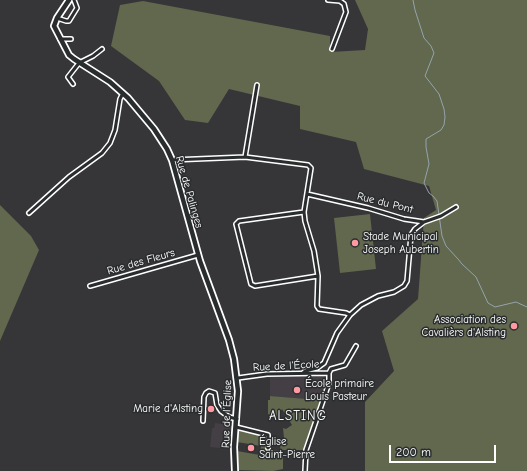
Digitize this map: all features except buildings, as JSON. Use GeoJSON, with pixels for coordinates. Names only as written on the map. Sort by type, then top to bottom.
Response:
{"type":"FeatureCollection","features":[{"type":"Feature","properties":{"kind":"main road"},"geometry":{"type":"LineString","coordinates":[[56,18],[69,0]]}},
{"type":"Feature","properties":{"kind":"main road","name":"Rue de Palinges"},"geometry":{"type":"LineString","coordinates":[[56,18],[54,26],[69,55],[110,82],[123,94],[152,126],[167,149],[172,160],[198,255],[229,340],[234,359]]}},
{"type":"Feature","properties":{"kind":"main road","name":"Rue de l'Église"},"geometry":{"type":"LineString","coordinates":[[234,359],[238,378],[237,419],[234,447],[235,471]]}},
{"type":"Feature","properties":{"kind":"street"},"geometry":{"type":"LineString","coordinates":[[56,18],[69,21],[77,8],[74,0]]}},
{"type":"Feature","properties":{"kind":"street"},"geometry":{"type":"LineString","coordinates":[[328,0],[340,1],[344,4],[346,12],[332,49]]}},
{"type":"Feature","properties":{"kind":"street"},"geometry":{"type":"LineString","coordinates":[[60,39],[71,39]]}},
{"type":"Feature","properties":{"kind":"street"},"geometry":{"type":"LineString","coordinates":[[73,84],[68,77],[79,63],[93,56],[102,49]]}},
{"type":"Feature","properties":{"kind":"street"},"geometry":{"type":"LineString","coordinates":[[245,157],[257,85]]}},
{"type":"Feature","properties":{"kind":"street"},"geometry":{"type":"LineString","coordinates":[[29,214],[69,177],[102,153],[110,143],[115,130],[120,99],[123,94]]}},
{"type":"Feature","properties":{"kind":"street"},"geometry":{"type":"LineString","coordinates":[[172,160],[245,157],[308,165],[311,168],[304,212],[305,221],[314,251],[318,276],[316,306],[319,309],[346,313],[350,315]]}},
{"type":"Feature","properties":{"kind":"street","name":"Rue du Pont"},"geometry":{"type":"LineString","coordinates":[[307,194],[368,208],[404,219],[424,222],[440,216],[456,207]]}},
{"type":"Feature","properties":{"kind":"street"},"geometry":{"type":"LineString","coordinates":[[304,212],[239,221],[236,224],[251,284],[255,286],[318,276]]}},
{"type":"Feature","properties":{"kind":"street"},"geometry":{"type":"LineString","coordinates":[[303,373],[305,370],[317,368],[324,363],[337,333],[350,315],[361,305],[378,296],[394,292],[404,286],[407,280],[411,235],[415,229],[424,222]]}},
{"type":"Feature","properties":{"kind":"street","name":"Rue des Fleurs"},"geometry":{"type":"LineString","coordinates":[[90,286],[198,255]]}},
{"type":"Feature","properties":{"kind":"street"},"geometry":{"type":"LineString","coordinates":[[329,373],[331,370],[345,365],[356,346]]}},
{"type":"Feature","properties":{"kind":"street","name":"Rue de l'École"},"geometry":{"type":"LineString","coordinates":[[238,378],[267,374],[329,373],[329,382],[306,450],[306,471]]}},
{"type":"Feature","properties":{"kind":"street"},"geometry":{"type":"LineString","coordinates":[[203,421],[204,397],[209,391],[215,393],[217,405],[221,411],[228,417],[237,419]]}},
{"type":"Feature","properties":{"kind":"street"},"geometry":{"type":"LineString","coordinates":[[236,426],[268,435],[268,448]]}},
{"type":"Feature","properties":{"kind":"shaded area","name":"École primaire Louis Pasteur"},"geometry":{"type":"Polygon","coordinates":[[[270,376],[324,376],[327,383],[320,400],[270,396],[270,376]]]}},
{"type":"Feature","properties":{"kind":"shaded area"},"geometry":{"type":"Polygon","coordinates":[[[215,423],[231,425],[229,449],[210,447],[212,428],[214,428],[215,423]]]}},
{"type":"Feature","properties":{"kind":"green space"},"geometry":{"type":"Polygon","coordinates":[[[355,0],[527,0],[527,471],[365,471],[365,402],[394,371],[382,331],[418,299],[424,218],[436,210],[429,186],[364,169],[356,142],[300,129],[300,106],[229,89],[208,123],[185,120],[159,81],[111,46],[120,5],[143,1],[330,36],[330,52],[365,50],[368,29],[355,0]]]}},
{"type":"Feature","properties":{"kind":"green space"},"geometry":{"type":"Polygon","coordinates":[[[0,205],[31,236],[39,250],[0,341],[0,205]]]}},
{"type":"Feature","properties":{"kind":"green space","name":"Stade Municipal Joseph Aubertin"},"geometry":{"type":"Polygon","coordinates":[[[370,214],[376,269],[340,273],[334,218],[370,214]]]}},
{"type":"Feature","properties":{"kind":"green space"},"geometry":{"type":"Polygon","coordinates":[[[270,396],[320,400],[304,450],[280,450],[281,440],[284,438],[283,428],[286,429],[292,425],[282,409],[276,418],[268,414],[268,400],[270,400],[270,396]]]}},
{"type":"Feature","properties":{"kind":"green space"},"geometry":{"type":"Polygon","coordinates":[[[239,429],[266,437],[266,450],[283,451],[283,469],[273,471],[238,470],[237,451],[260,455],[261,446],[237,442],[239,429]]]}},
{"type":"Feature","properties":{"kind":"waterway"},"geometry":{"type":"LineString","coordinates":[[413,0],[424,38],[431,46],[434,53],[425,76],[439,94],[445,117],[444,125],[441,130],[426,139],[429,164],[424,183],[429,193],[437,201],[442,236],[446,246],[476,277],[488,303],[495,307],[516,302],[527,307]]}},
{"type":"Feature","properties":{"kind":"place","name":"Stade Municipal Joseph Aubertin"},"geometry":{"type":"Point","coordinates":[355,243]}},
{"type":"Feature","properties":{"kind":"place","name":"Association des Cavalièrs d'Alsting"},"geometry":{"type":"Point","coordinates":[514,326]}},
{"type":"Feature","properties":{"kind":"place","name":"École primaire Louis Pasteur"},"geometry":{"type":"Point","coordinates":[297,390]}},
{"type":"Feature","properties":{"kind":"place","name":"Marie d'Alsting"},"geometry":{"type":"Point","coordinates":[211,409]}},
{"type":"Feature","properties":{"kind":"place","name":"Église Saint-Pierre"},"geometry":{"type":"Point","coordinates":[251,448]}},
{"type":"Feature","properties":{"kind":"district","name":"ALSTING"},"geometry":{"type":"Point","coordinates":[298,416]}}]}
